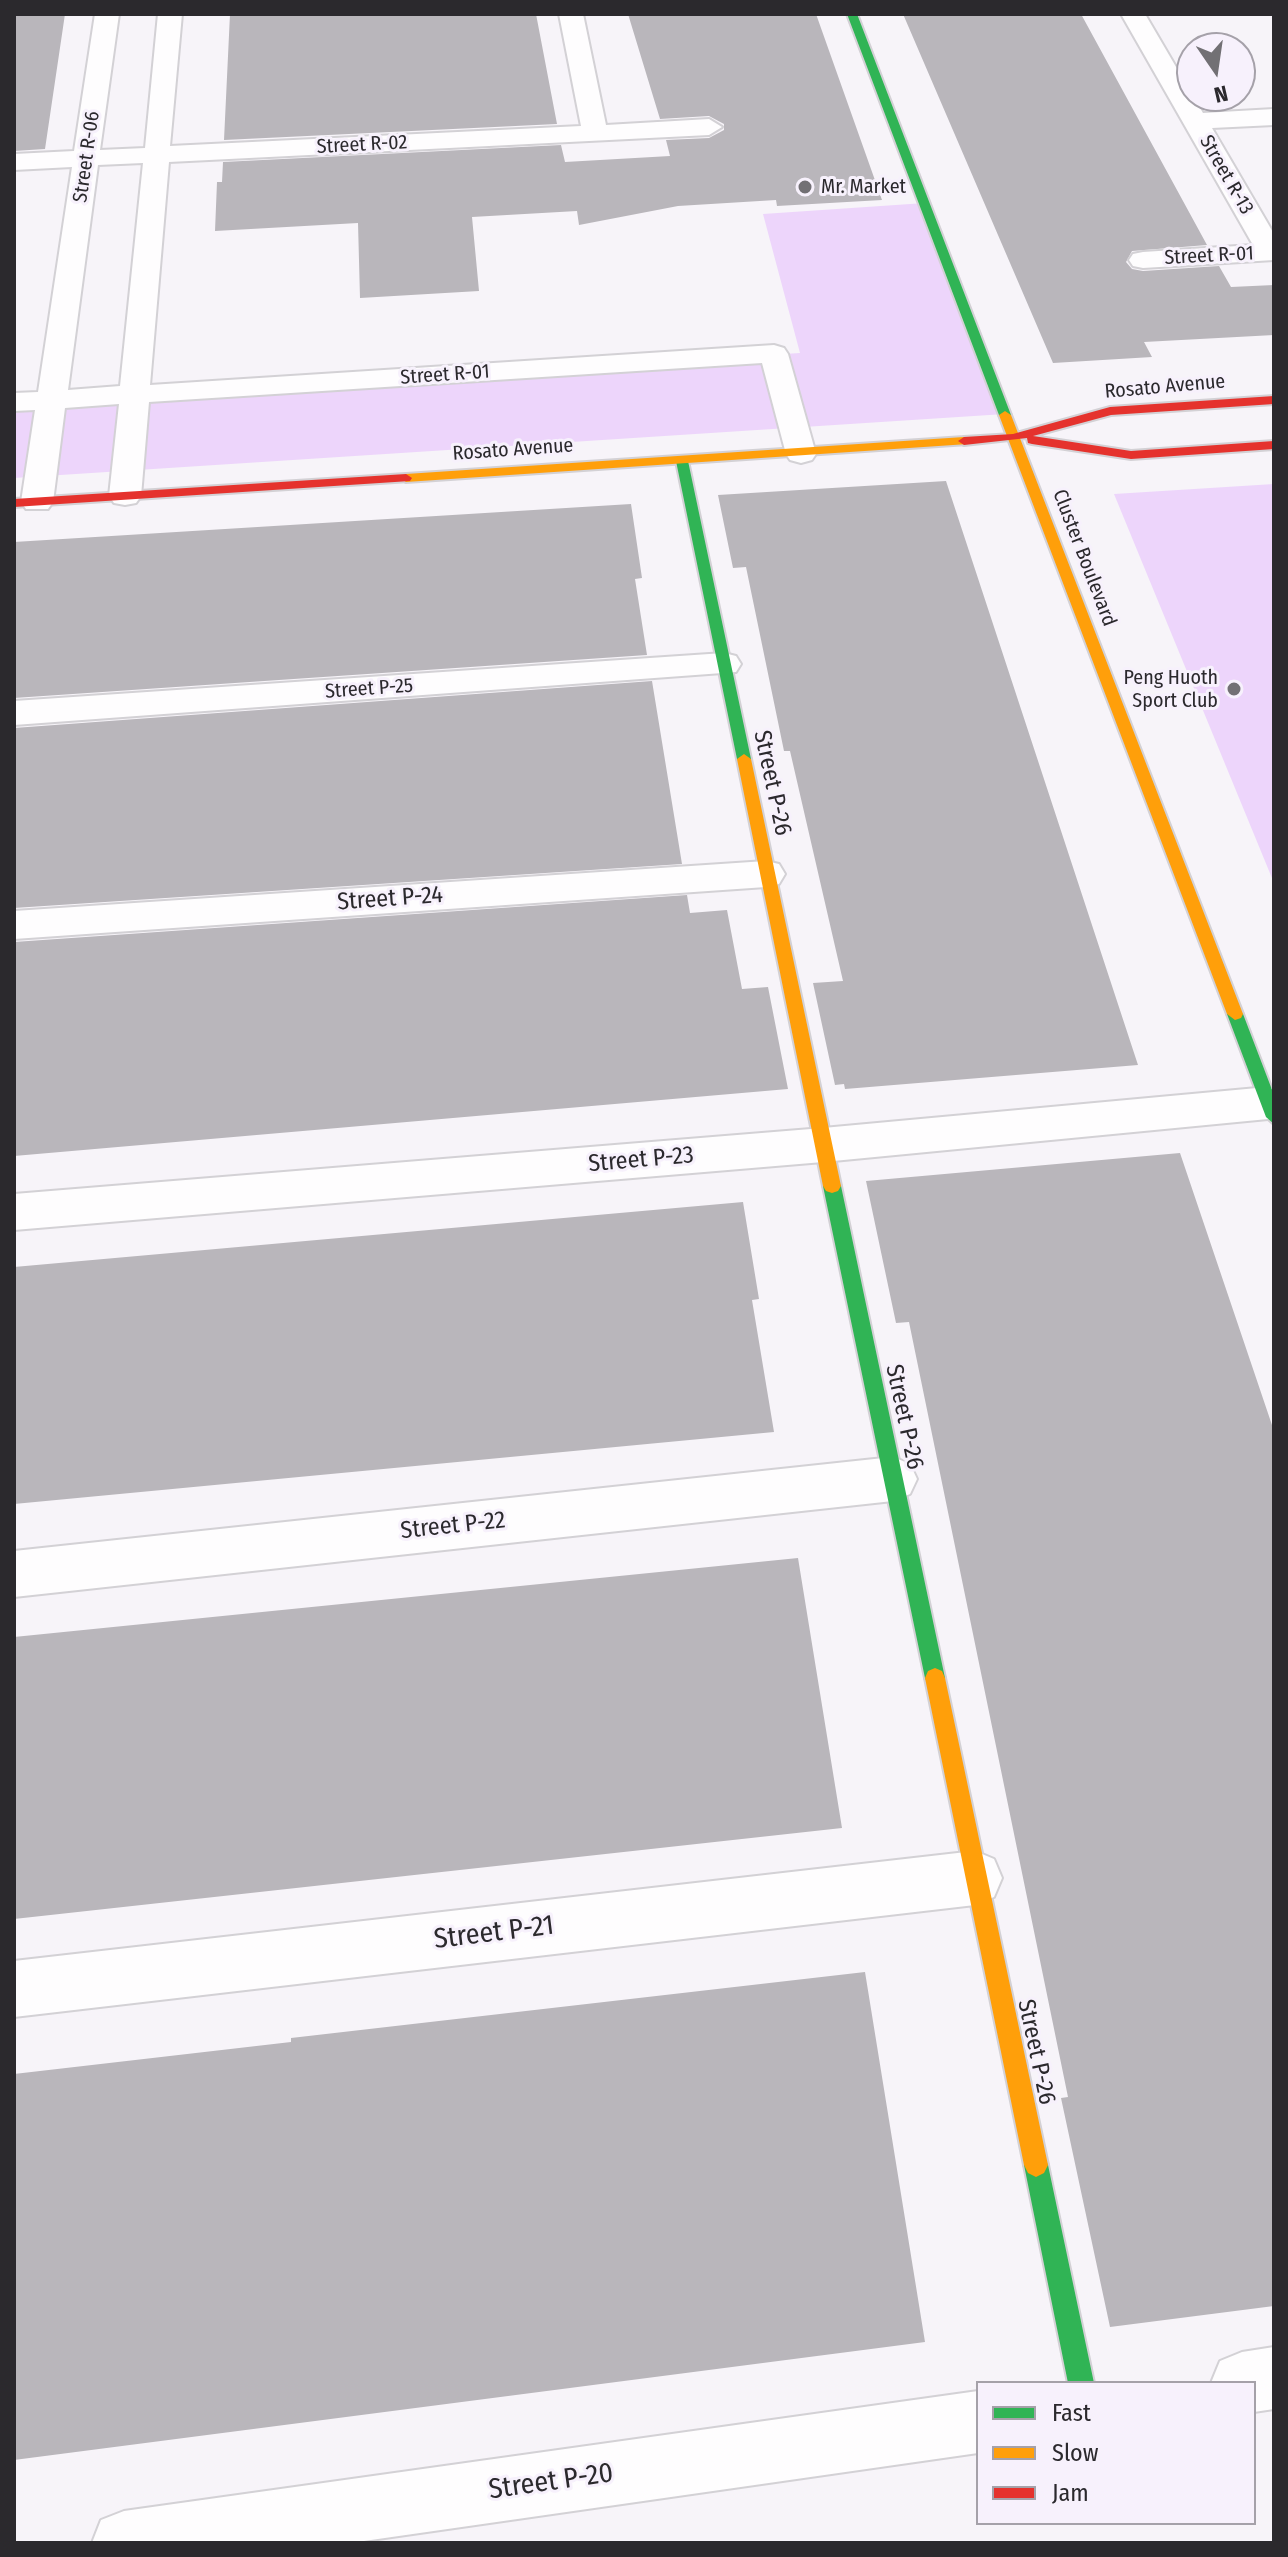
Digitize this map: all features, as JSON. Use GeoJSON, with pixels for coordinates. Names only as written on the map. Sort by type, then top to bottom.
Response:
{"type":"FeatureCollection","features":[{"type":"Feature","properties":{"kind":"street","name":"Street R-06"},"geometry":{"type":"LineString","coordinates":[[25,503],[53,400],[107,14]]}},
{"type":"Feature","properties":{"kind":"street"},"geometry":{"type":"LineString","coordinates":[[125,496],[170,14]]}},
{"type":"Feature","properties":{"kind":"street"},"geometry":{"type":"LineString","coordinates":[[571,14],[595,132]]}},
{"type":"Feature","properties":{"kind":"street","name":"Cluster Boulevard"},"geometry":{"type":"LineString","coordinates":[[852,14],[1271,1110]]}},
{"type":"Feature","properties":{"kind":"street","name":"Street R-13"},"geometry":{"type":"LineString","coordinates":[[1133,14],[1273,252]]}},
{"type":"Feature","properties":{"kind":"street"},"geometry":{"type":"LineString","coordinates":[[1195,121],[1274,117]]}},
{"type":"Feature","properties":{"kind":"street","name":"Street R-02"},"geometry":{"type":"LineString","coordinates":[[14,162],[709,127]]}},
{"type":"Feature","properties":{"kind":"street","name":"Street R-01"},"geometry":{"type":"LineString","coordinates":[[1143,260],[1273,252]]}},
{"type":"Feature","properties":{"kind":"street","name":"Street R-01"},"geometry":{"type":"LineString","coordinates":[[14,402],[774,354],[801,454]]}},
{"type":"Feature","properties":{"kind":"street","name":"Rosato Avenue"},"geometry":{"type":"LineString","coordinates":[[25,503],[1014,438],[1110,411],[1274,400]]}},
{"type":"Feature","properties":{"kind":"street","name":"Rosato Avenue"},"geometry":{"type":"LineString","coordinates":[[1014,438],[1131,455],[1274,445]]}},
{"type":"Feature","properties":{"kind":"street","name":"Street P-26"},"geometry":{"type":"LineString","coordinates":[[682,461],[1081,2381]]}},
{"type":"Feature","properties":{"kind":"street","name":"Street P-25"},"geometry":{"type":"LineString","coordinates":[[14,713],[724,664]]}},
{"type":"Feature","properties":{"kind":"street","name":"Street P-24"},"geometry":{"type":"LineString","coordinates":[[14,925],[766,874]]}},
{"type":"Feature","properties":{"kind":"street","name":"Street P-23"},"geometry":{"type":"LineString","coordinates":[[14,1212],[1271,1110]]}},
{"type":"Feature","properties":{"kind":"street","name":"Street P-22"},"geometry":{"type":"LineString","coordinates":[[14,1574],[893,1479]]}},
{"type":"Feature","properties":{"kind":"street","name":"Street P-21"},"geometry":{"type":"LineString","coordinates":[[14,1989],[975,1878]]}},
{"type":"Feature","properties":{"kind":"street","name":"Street P-20"},"geometry":{"type":"LineString","coordinates":[[124,2543],[976,2422]]}},
{"type":"Feature","properties":{"kind":"shaded area"},"geometry":{"type":"Polygon","coordinates":[[[925,203],[1005,414],[14,478],[14,402],[800,353],[763,214],[925,203]]]}},
{"type":"Feature","properties":{"kind":"shaded area","name":"Peng Huoth Sport Club"},"geometry":{"type":"Polygon","coordinates":[[[1274,484],[1274,883],[1114,494],[1274,484]]]}},
{"type":"Feature","properties":{"kind":"building"},"geometry":{"type":"Polygon","coordinates":[[[14,14],[65,14],[45,149],[14,151],[14,14]]]}},
{"type":"Feature","properties":{"kind":"building"},"geometry":{"type":"Polygon","coordinates":[[[230,14],[536,14],[557,124],[224,140],[230,14]]]}},
{"type":"Feature","properties":{"kind":"building"},"geometry":{"type":"Polygon","coordinates":[[[628,14],[816,14],[882,200],[777,206],[776,200],[678,206],[579,225],[577,211],[472,217],[479,291],[360,298],[358,223],[215,231],[217,182],[222,182],[223,162],[561,145],[565,162],[670,156],[666,140],[709,138],[724,130],[724,124],[709,116],[660,119],[628,14]]]}},
{"type":"Feature","properties":{"kind":"building"},"geometry":{"type":"Polygon","coordinates":[[[903,14],[1081,14],[1207,245],[1132,251],[1126,262],[1132,269],[1143,271],[1219,266],[1231,287],[1274,285],[1274,335],[1144,342],[1152,357],[1053,363],[903,14]]]}},
{"type":"Feature","properties":{"kind":"building"},"geometry":{"type":"Polygon","coordinates":[[[946,481],[1138,1065],[845,1089],[844,1084],[835,1085],[813,983],[843,981],[790,751],[784,751],[746,567],[733,568],[718,495],[946,481]]]}},
{"type":"Feature","properties":{"kind":"building"},"geometry":{"type":"Polygon","coordinates":[[[631,504],[642,578],[635,579],[647,655],[14,698],[14,542],[631,504]]]}},
{"type":"Feature","properties":{"kind":"building"},"geometry":{"type":"Polygon","coordinates":[[[652,681],[682,864],[14,908],[14,728],[652,681]]]}},
{"type":"Feature","properties":{"kind":"building"},"geometry":{"type":"Polygon","coordinates":[[[687,895],[690,913],[727,910],[742,989],[768,987],[788,1089],[14,1156],[14,942],[687,895]]]}},
{"type":"Feature","properties":{"kind":"building"},"geometry":{"type":"Polygon","coordinates":[[[1180,1153],[1274,1431],[1274,2306],[1110,2327],[1061,2098],[1068,2097],[909,1322],[896,1323],[866,1181],[1180,1153]]]}},
{"type":"Feature","properties":{"kind":"building"},"geometry":{"type":"Polygon","coordinates":[[[743,1202],[759,1299],[752,1300],[774,1432],[14,1504],[14,1267],[743,1202]]]}},
{"type":"Feature","properties":{"kind":"building"},"geometry":{"type":"Polygon","coordinates":[[[798,1558],[842,1828],[14,1919],[14,1637],[798,1558]]]}},
{"type":"Feature","properties":{"kind":"building"},"geometry":{"type":"Polygon","coordinates":[[[865,1972],[925,2342],[14,2460],[14,2074],[291,2042],[291,2038],[865,1972]]]}},
{"type":"Feature","properties":{"kind":"traffic: fast"},"geometry":{"type":"LineString","coordinates":[[852,14],[1005,415]]}},
{"type":"Feature","properties":{"kind":"traffic: fast"},"geometry":{"type":"LineString","coordinates":[[682,461],[744,759]]}},
{"type":"Feature","properties":{"kind":"traffic: fast"},"geometry":{"type":"LineString","coordinates":[[1235,1014],[1274,1117]]}},
{"type":"Feature","properties":{"kind":"traffic: fast"},"geometry":{"type":"LineString","coordinates":[[832,1186],[935,1678]]}},
{"type":"Feature","properties":{"kind":"traffic: fast"},"geometry":{"type":"LineString","coordinates":[[1036,2165],[1081,2381]]}},
{"type":"Feature","properties":{"kind":"traffic: slow"},"geometry":{"type":"LineString","coordinates":[[1005,415],[1235,1014]]}},
{"type":"Feature","properties":{"kind":"traffic: slow"},"geometry":{"type":"LineString","coordinates":[[406,478],[964,441]]}},
{"type":"Feature","properties":{"kind":"traffic: slow"},"geometry":{"type":"LineString","coordinates":[[744,759],[832,1186]]}},
{"type":"Feature","properties":{"kind":"traffic: slow"},"geometry":{"type":"LineString","coordinates":[[935,1678],[1036,2165]]}},
{"type":"Feature","properties":{"kind":"traffic: jam"},"geometry":{"type":"LineString","coordinates":[[964,441],[1014,438],[1110,411],[1274,400]]}},
{"type":"Feature","properties":{"kind":"traffic: jam"},"geometry":{"type":"LineString","coordinates":[[1032,440],[1131,455],[1274,445]]}},
{"type":"Feature","properties":{"kind":"traffic: jam"},"geometry":{"type":"LineString","coordinates":[[14,503],[406,478]]}},
{"type":"Feature","properties":{"kind":"place","name":"Mr. Market"},"geometry":{"type":"Point","coordinates":[805,187]}},
{"type":"Feature","properties":{"kind":"place","name":"Peng Huoth Sport Club"},"geometry":{"type":"Point","coordinates":[1234,689]}}]}
